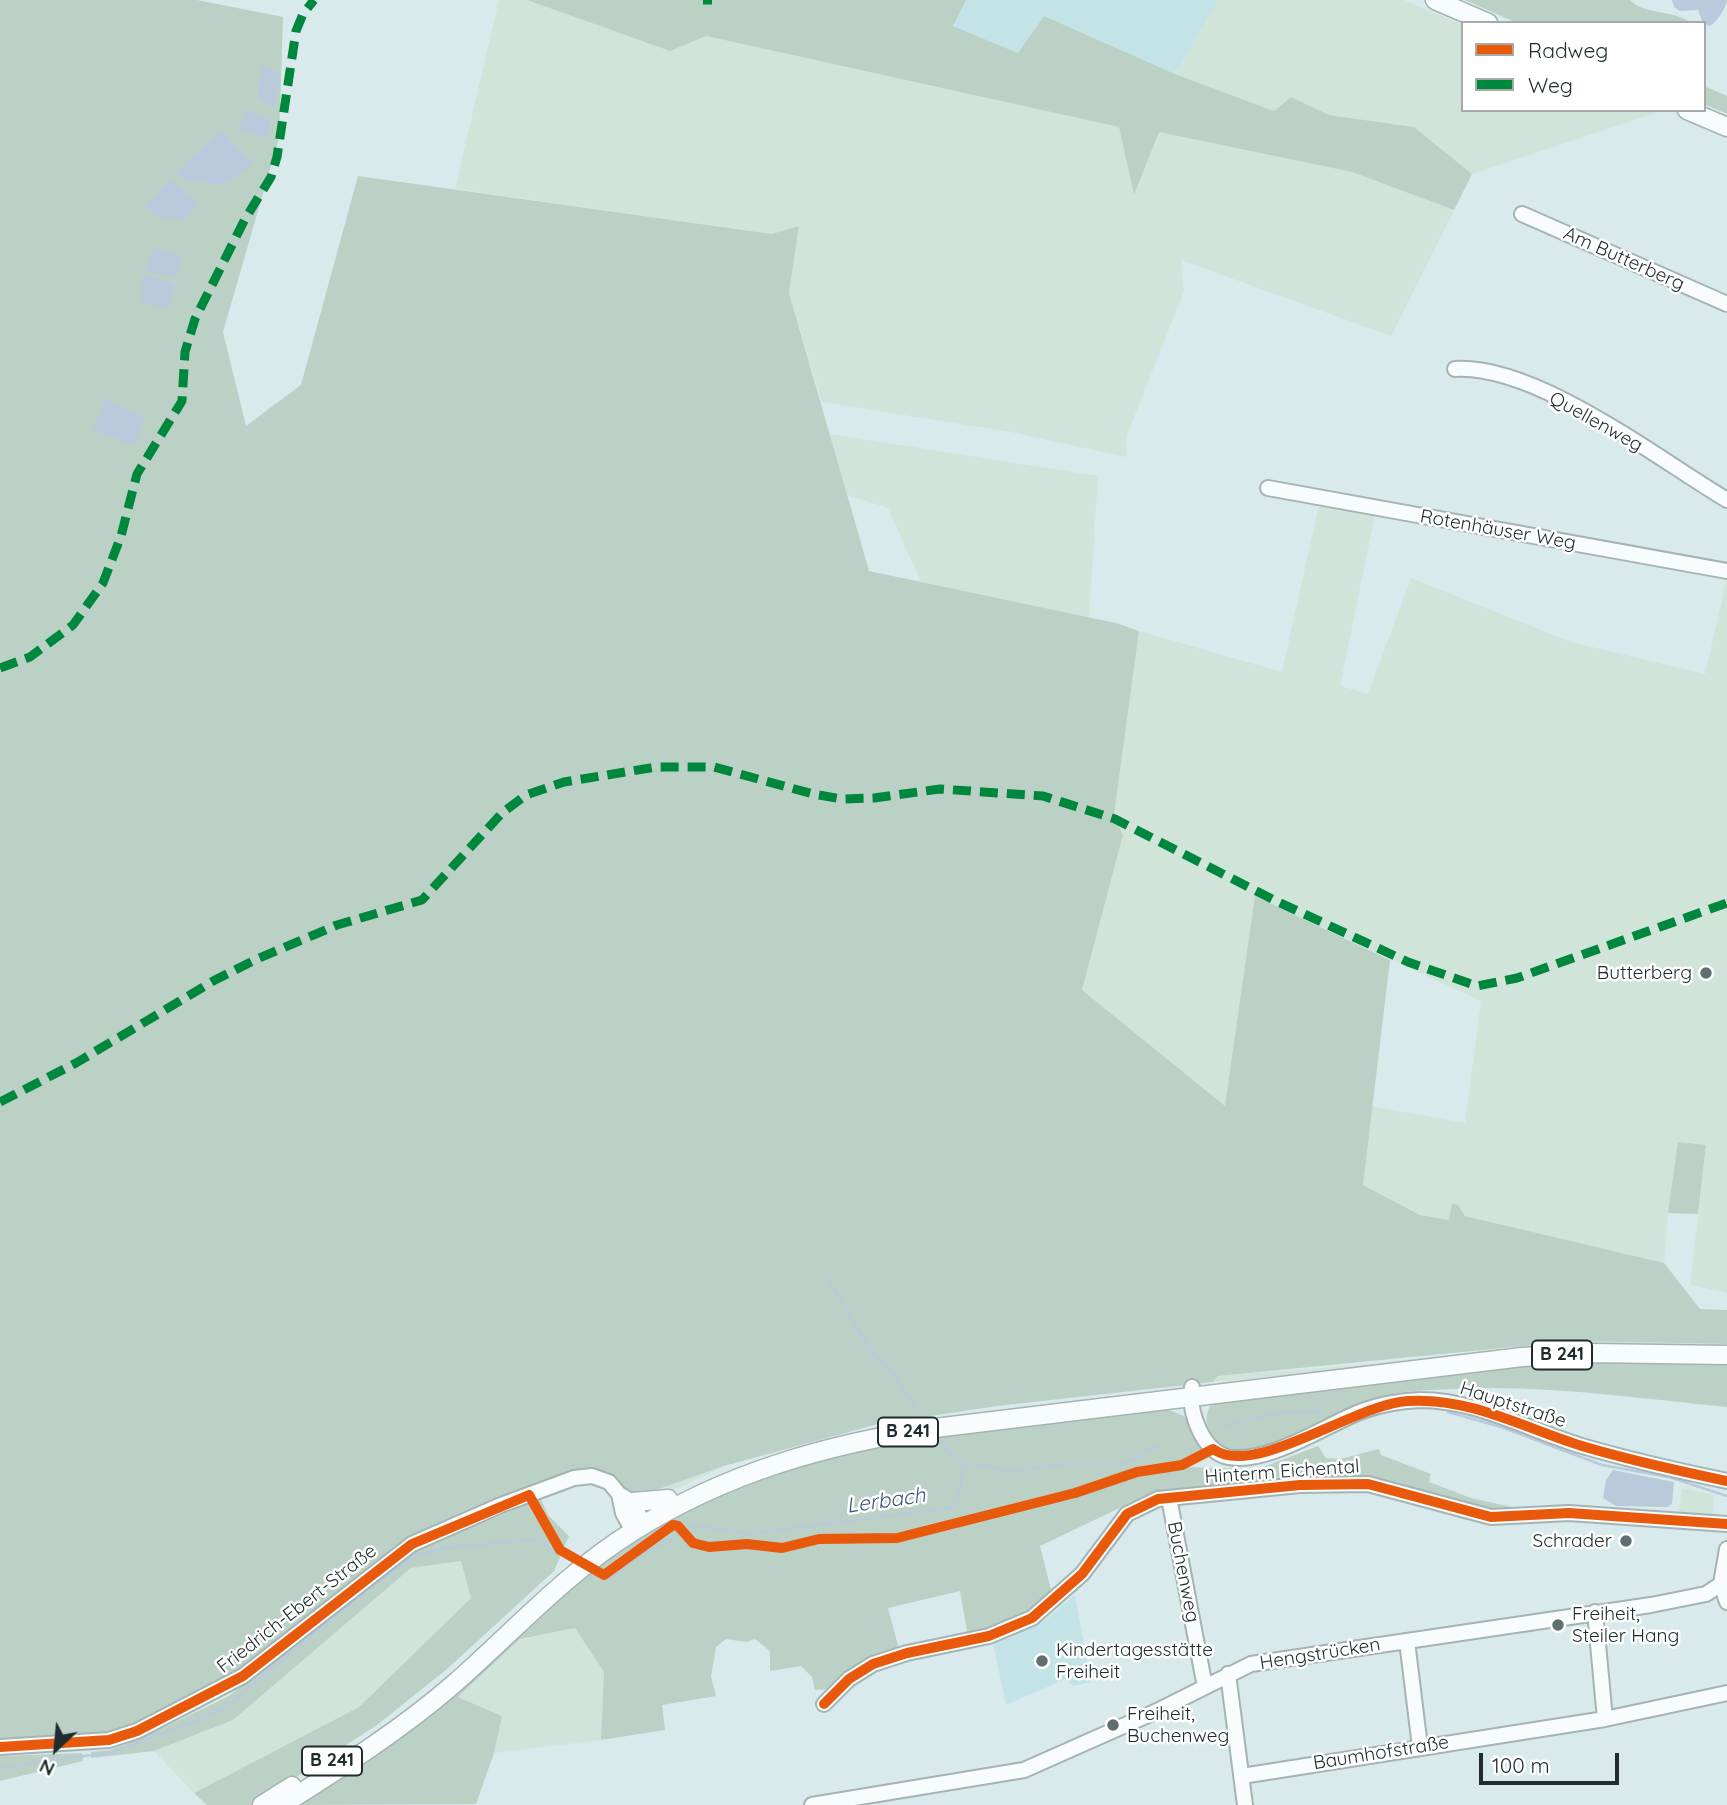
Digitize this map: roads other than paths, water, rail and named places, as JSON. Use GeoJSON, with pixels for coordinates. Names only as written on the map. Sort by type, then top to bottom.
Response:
{"type":"FeatureCollection","features":[{"type":"Feature","properties":{"kind":"main road"},"geometry":{"type":"LineString","coordinates":[[1435,0],[1483,21]]}},
{"type":"Feature","properties":{"kind":"main road"},"geometry":{"type":"LineString","coordinates":[[1691,112],[1727,128]]}},
{"type":"Feature","properties":{"kind":"main road","name":"B 241"},"geometry":{"type":"LineString","coordinates":[[282,1805],[406,1723],[572,1576],[633,1515],[740,1475],[825,1448],[935,1428],[1330,1372],[1399,1370],[1590,1353],[1727,1355]]}},
{"type":"Feature","properties":{"kind":"main road","name":"B 241"},"geometry":{"type":"LineString","coordinates":[[262,1805],[400,1714],[556,1576],[633,1515],[668,1499],[737,1469],[854,1432],[934,1418],[1193,1393]]}},
{"type":"Feature","properties":{"kind":"street","name":"Am Butterberg"},"geometry":{"type":"LineString","coordinates":[[1522,214],[1727,304]]}},
{"type":"Feature","properties":{"kind":"street","name":"Quellenweg"},"geometry":{"type":"LineString","coordinates":[[1455,369],[1470,368],[1535,388],[1615,429],[1727,500]]}},
{"type":"Feature","properties":{"kind":"street","name":"Rotenhäuser Weg"},"geometry":{"type":"LineString","coordinates":[[1268,488],[1727,571]]}},
{"type":"Feature","properties":{"kind":"street","name":"Hauptstraße"},"geometry":{"type":"LineString","coordinates":[[1193,1393],[1191,1409],[1199,1424],[1215,1450],[1230,1457],[1247,1458],[1276,1449],[1373,1407],[1401,1402],[1441,1402],[1486,1411],[1583,1446],[1727,1481]]}},
{"type":"Feature","properties":{"kind":"street","name":"Friedrich-Ebert-Straße"},"geometry":{"type":"LineString","coordinates":[[0,1747],[109,1740],[131,1734],[243,1676],[363,1580],[424,1538],[501,1505],[584,1476],[603,1479],[633,1515]]}},
{"type":"Feature","properties":{"kind":"street","name":"Hinterm Eichental"},"geometry":{"type":"LineString","coordinates":[[824,1704],[849,1679],[873,1664],[989,1636],[1032,1618],[1082,1574],[1127,1514],[1146,1503],[1169,1498],[1300,1485],[1368,1484],[1491,1517],[1569,1513],[1727,1524]]}},
{"type":"Feature","properties":{"kind":"street","name":"Buchenweg"},"geometry":{"type":"LineString","coordinates":[[1169,1498],[1205,1687]]}},
{"type":"Feature","properties":{"kind":"street"},"geometry":{"type":"LineString","coordinates":[[1727,1549],[1721,1584],[1727,1602]]}},
{"type":"Feature","properties":{"kind":"street","name":"Hengstrücken"},"geometry":{"type":"LineString","coordinates":[[813,1805],[1024,1770],[1117,1730],[1251,1664],[1558,1621],[1595,1612],[1706,1594],[1721,1584]]}},
{"type":"Feature","properties":{"kind":"street"},"geometry":{"type":"LineString","coordinates":[[1595,1612],[1605,1719]]}},
{"type":"Feature","properties":{"kind":"street"},"geometry":{"type":"LineString","coordinates":[[1408,1641],[1420,1747]]}},
{"type":"Feature","properties":{"kind":"street"},"geometry":{"type":"LineString","coordinates":[[1228,1674],[1245,1805]]}},
{"type":"Feature","properties":{"kind":"street","name":"Baumhofstraße"},"geometry":{"type":"LineString","coordinates":[[1242,1776],[1605,1719],[1727,1693]]}},
{"type":"Feature","properties":{"kind":"waterway"},"geometry":{"type":"LineString","coordinates":[[825,1274],[873,1355],[887,1365],[919,1413]]}},
{"type":"Feature","properties":{"kind":"waterway","name":"Lerbach"},"geometry":{"type":"LineString","coordinates":[[1225,1425],[1280,1413],[1323,1411]]}},
{"type":"Feature","properties":{"kind":"waterway","name":"Lerbach"},"geometry":{"type":"LineString","coordinates":[[1448,1412],[1501,1427],[1602,1465],[1669,1477],[1727,1496]]}},
{"type":"Feature","properties":{"kind":"waterway"},"geometry":{"type":"LineString","coordinates":[[936,1440],[965,1466]]}},
{"type":"Feature","properties":{"kind":"waterway","name":"Lerbach"},"geometry":{"type":"LineString","coordinates":[[598,1576],[610,1579],[638,1557],[695,1525],[750,1534],[954,1507],[965,1467],[989,1466],[1006,1472],[1064,1464],[1119,1464],[1137,1458],[1145,1450],[1160,1447]]}},
{"type":"Feature","properties":{"kind":"waterway","name":"Lerbach"},"geometry":{"type":"LineString","coordinates":[[0,1768],[113,1752],[226,1707],[363,1593],[417,1555],[443,1548],[539,1539],[555,1553]]}},
{"type":"Feature","properties":{"kind":"place","name":"Butterberg"},"geometry":{"type":"Point","coordinates":[1706,973]}},
{"type":"Feature","properties":{"kind":"place","name":"Schrader"},"geometry":{"type":"Point","coordinates":[1626,1541]}},
{"type":"Feature","properties":{"kind":"place","name":"Freiheit, Steiler Hang"},"geometry":{"type":"Point","coordinates":[1558,1625]}},
{"type":"Feature","properties":{"kind":"place","name":"Kindertagesstätte Freiheit"},"geometry":{"type":"Point","coordinates":[1042,1661]}},
{"type":"Feature","properties":{"kind":"place","name":"Freiheit, Buchenweg"},"geometry":{"type":"Point","coordinates":[1113,1725]}}]}
